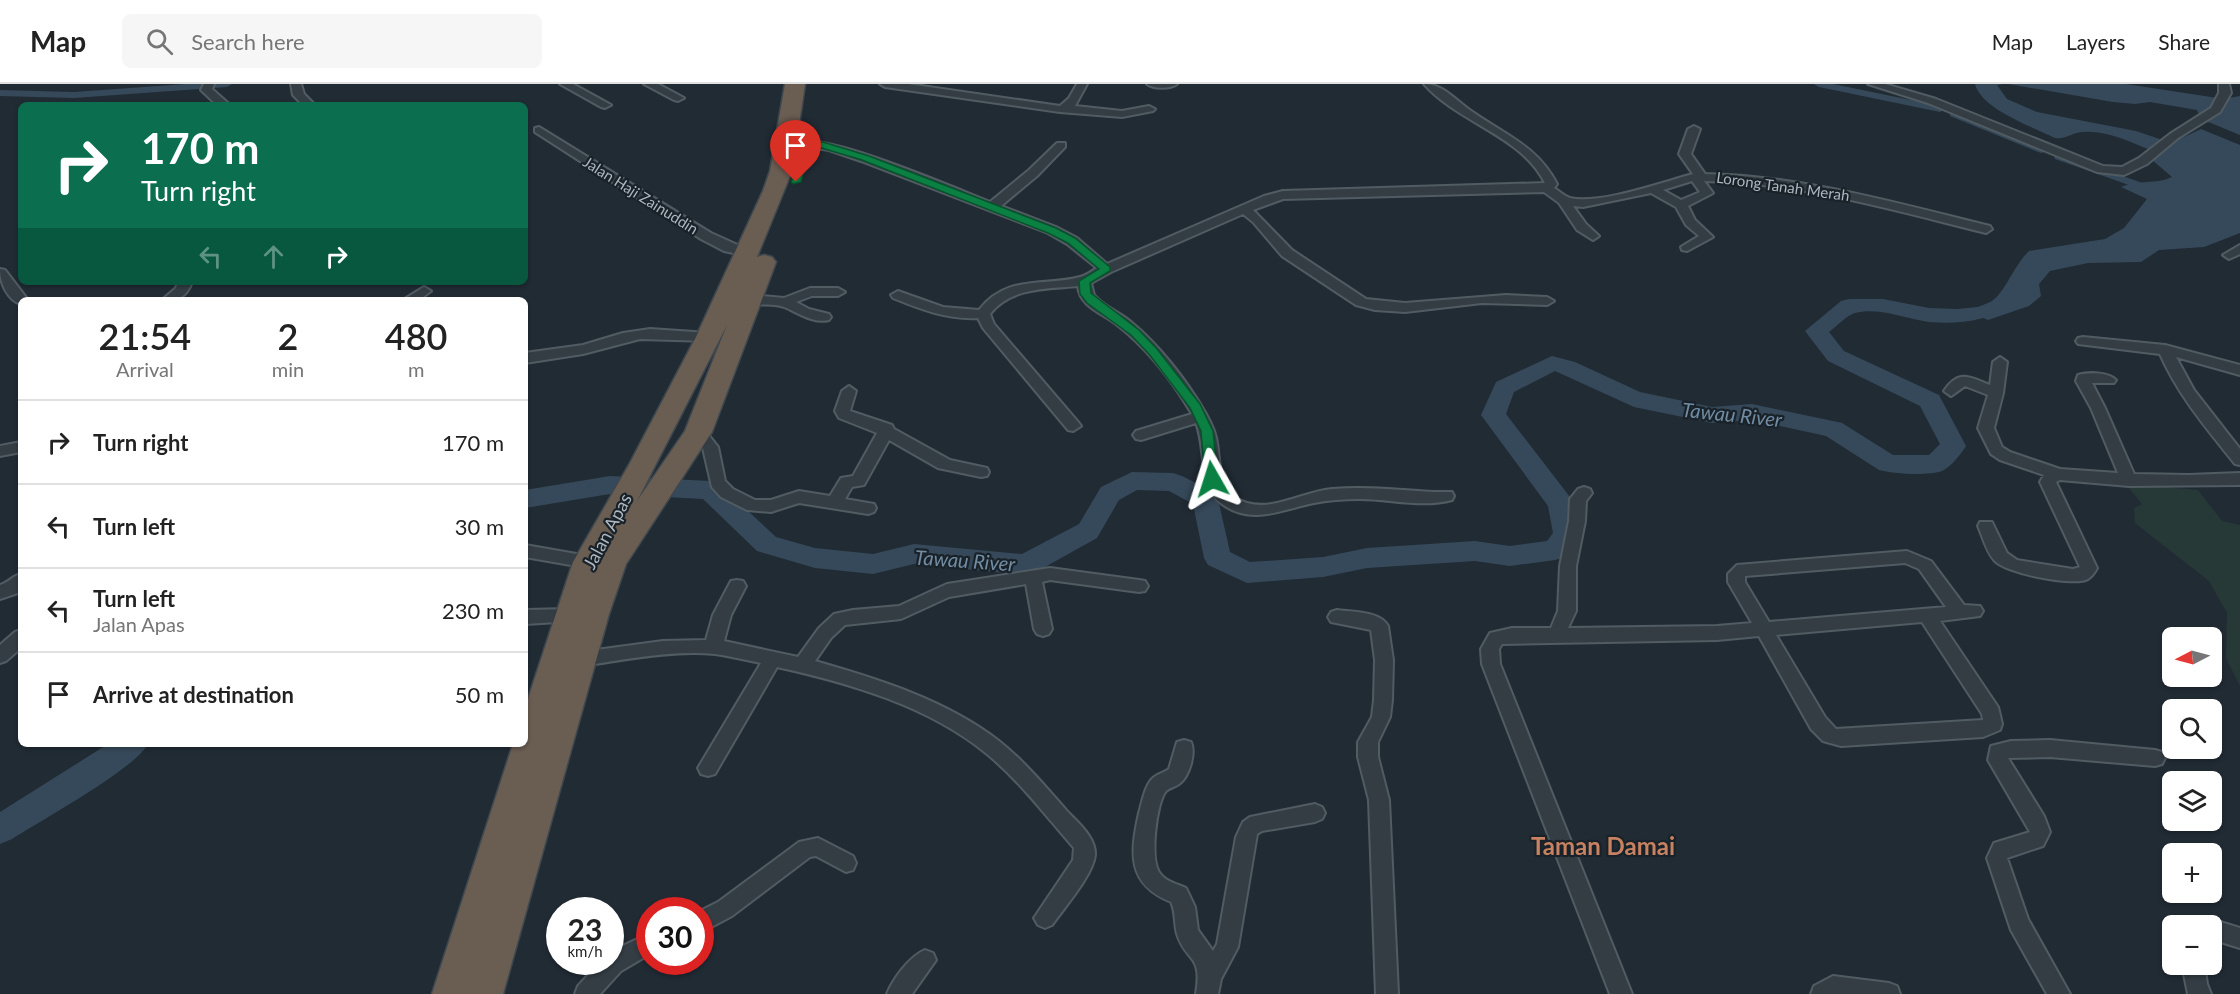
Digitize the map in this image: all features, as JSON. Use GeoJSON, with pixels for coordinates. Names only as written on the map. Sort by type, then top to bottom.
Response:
{"type":"FeatureCollection","features":[{"type":"Feature","properties":{"kind":"highway","name":"Jalan Apas"},"geometry":{"type":"LineString","coordinates":[[532,728],[588,562],[635,503],[675,465],[698,432],[792,193],[797,139],[795,84]]}},
{"type":"Feature","properties":{"kind":"highway","name":"Jalan Apas"},"geometry":{"type":"LineString","coordinates":[[483,994],[593,614],[635,503],[644,463],[709,337],[797,139],[812,95]]}},
{"type":"Feature","properties":{"kind":"highway"},"geometry":{"type":"LineString","coordinates":[[669,415],[693,408],[714,374],[721,371]]}},
{"type":"Feature","properties":{"kind":"highway"},"geometry":{"type":"LineString","coordinates":[[532,728],[563,672],[581,659]]}},
{"type":"Feature","properties":{"kind":"highway","name":"Jalan Apas"},"geometry":{"type":"LineString","coordinates":[[452,994],[526,747]]}},
{"type":"Feature","properties":{"kind":"street"},"geometry":{"type":"LineString","coordinates":[[296,84],[299,95],[306,102]]}},
{"type":"Feature","properties":{"kind":"street"},"geometry":{"type":"LineString","coordinates":[[565,84],[604,105]]}},
{"type":"Feature","properties":{"kind":"street"},"geometry":{"type":"LineString","coordinates":[[649,84],[678,98]]}},
{"type":"Feature","properties":{"kind":"street"},"geometry":{"type":"LineString","coordinates":[[885,84],[1053,109],[1065,108],[1122,114],[1149,109]]}},
{"type":"Feature","properties":{"kind":"street"},"geometry":{"type":"LineString","coordinates":[[1065,108],[1074,101],[1082,84]]}},
{"type":"Feature","properties":{"kind":"street"},"geometry":{"type":"LineString","coordinates":[[1152,84],[1172,84]]}},
{"type":"Feature","properties":{"kind":"street"},"geometry":{"type":"LineString","coordinates":[[1429,84],[1470,116],[1510,139],[1545,172],[1551,184],[1548,188]]}},
{"type":"Feature","properties":{"kind":"street"},"geometry":{"type":"LineString","coordinates":[[1873,84],[1941,104],[2101,169],[2124,171],[2218,106],[2225,93],[2224,84]]}},
{"type":"Feature","properties":{"kind":"street"},"geometry":{"type":"LineString","coordinates":[[207,87],[221,102]]}},
{"type":"Feature","properties":{"kind":"street"},"geometry":{"type":"LineString","coordinates":[[1681,206],[1707,193],[1685,154],[1694,129]]}},
{"type":"Feature","properties":{"kind":"street","name":"Jalan Haji Zainuddin"},"geometry":{"type":"LineString","coordinates":[[539,130],[706,236],[729,248],[747,252]]}},
{"type":"Feature","properties":{"kind":"street"},"geometry":{"type":"LineString","coordinates":[[797,139],[855,154],[1062,235],[1106,269]]}},
{"type":"Feature","properties":{"kind":"street"},"geometry":{"type":"LineString","coordinates":[[992,207],[1033,173],[1061,144]]}},
{"type":"Feature","properties":{"kind":"street","name":"Lorong Tanah Merah"},"geometry":{"type":"LineString","coordinates":[[1564,201],[1595,202],[1698,177],[1763,180],[1838,192],[1986,229]]}},
{"type":"Feature","properties":{"kind":"street"},"geometry":{"type":"LineString","coordinates":[[983,314],[987,306],[1010,291],[1085,281],[1106,269],[1268,199],[1298,194],[1548,188],[1564,201],[1581,227],[1593,236]]}},
{"type":"Feature","properties":{"kind":"street"},"geometry":{"type":"LineString","coordinates":[[1653,189],[1681,206],[1690,222],[1707,237],[1687,246]]}},
{"type":"Feature","properties":{"kind":"street"},"geometry":{"type":"LineString","coordinates":[[1245,210],[1256,216],[1276,245],[1361,302],[1372,306],[1389,308],[1505,298],[1547,301]]}},
{"type":"Feature","properties":{"kind":"street"},"geometry":{"type":"LineString","coordinates":[[0,273],[19,297]]}},
{"type":"Feature","properties":{"kind":"street"},"geometry":{"type":"LineString","coordinates":[[1085,281],[1086,294],[1091,300],[1118,319],[1153,351],[1195,407],[1207,431],[1212,479],[1218,492],[1240,507],[1258,510],[1275,509],[1314,497],[1341,493],[1433,498],[1446,495]]}},
{"type":"Feature","properties":{"kind":"street"},"geometry":{"type":"LineString","coordinates":[[173,297],[182,290],[184,285]]}},
{"type":"Feature","properties":{"kind":"street"},"geometry":{"type":"LineString","coordinates":[[415,297],[424,291]]}},
{"type":"Feature","properties":{"kind":"street"},"geometry":{"type":"LineString","coordinates":[[785,302],[810,292],[838,292]]}},
{"type":"Feature","properties":{"kind":"street"},"geometry":{"type":"LineString","coordinates":[[898,294],[946,313],[969,316],[983,314]]}},
{"type":"Feature","properties":{"kind":"street"},"geometry":{"type":"LineString","coordinates":[[749,300],[785,302],[804,312],[824,317]]}},
{"type":"Feature","properties":{"kind":"street"},"geometry":{"type":"LineString","coordinates":[[983,314],[988,325],[1073,426]]}},
{"type":"Feature","properties":{"kind":"street"},"geometry":{"type":"LineString","coordinates":[[528,357],[539,354],[575,352],[604,345],[627,336],[646,334],[709,337]]}},
{"type":"Feature","properties":{"kind":"street"},"geometry":{"type":"LineString","coordinates":[[2083,341],[2128,343],[2165,349],[2240,370]]}},
{"type":"Feature","properties":{"kind":"street"},"geometry":{"type":"LineString","coordinates":[[2165,349],[2172,369],[2240,460]]}},
{"type":"Feature","properties":{"kind":"street"},"geometry":{"type":"LineString","coordinates":[[2000,362],[1996,393],[1986,428],[1996,450],[2005,456],[2059,474],[2189,482],[2240,479]]}},
{"type":"Feature","properties":{"kind":"street"},"geometry":{"type":"LineString","coordinates":[[2109,380],[2084,378],[2083,381],[2098,408],[2129,480]]}},
{"type":"Feature","properties":{"kind":"street"},"geometry":{"type":"LineString","coordinates":[[1951,391],[1963,380],[1996,393]]}},
{"type":"Feature","properties":{"kind":"street"},"geometry":{"type":"LineString","coordinates":[[849,391],[842,411],[844,414],[867,420],[887,429],[944,464],[981,472]]}},
{"type":"Feature","properties":{"kind":"street"},"geometry":{"type":"LineString","coordinates":[[1142,435],[1200,417]]}},
{"type":"Feature","properties":{"kind":"street"},"geometry":{"type":"LineString","coordinates":[[834,503],[847,482],[858,481],[887,429]]}},
{"type":"Feature","properties":{"kind":"street"},"geometry":{"type":"LineString","coordinates":[[698,432],[710,447],[718,483],[727,493],[761,508],[799,497],[868,508]]}},
{"type":"Feature","properties":{"kind":"street"},"geometry":{"type":"LineString","coordinates":[[0,451],[18,448]]}},
{"type":"Feature","properties":{"kind":"street"},"geometry":{"type":"LineString","coordinates":[[1986,526],[2006,563],[2083,574],[2088,568],[2048,482],[2050,477],[2059,474]]}},
{"type":"Feature","properties":{"kind":"street"},"geometry":{"type":"LineString","coordinates":[[1556,635],[1567,611],[1568,566],[1577,521],[1578,499],[1584,493]]}},
{"type":"Feature","properties":{"kind":"street"},"geometry":{"type":"LineString","coordinates":[[528,552],[588,562]]}},
{"type":"Feature","properties":{"kind":"street"},"geometry":{"type":"LineString","coordinates":[[1621,994],[1491,664],[1490,649],[1497,638],[1717,633],[1764,629],[1927,615],[1967,612],[1925,565],[1907,557],[1739,571],[1736,574],[1737,582],[1764,629],[1818,723],[1830,735],[1851,739],[1989,728],[1993,724],[1992,712],[1927,615]]}},
{"type":"Feature","properties":{"kind":"street"},"geometry":{"type":"LineString","coordinates":[[802,666],[832,623],[841,618],[894,614],[905,611],[933,595],[948,591],[1060,574],[1139,586]]}},
{"type":"Feature","properties":{"kind":"street"},"geometry":{"type":"LineString","coordinates":[[1033,578],[1043,629]]}},
{"type":"Feature","properties":{"kind":"street"},"geometry":{"type":"LineString","coordinates":[[0,592],[15,587],[18,584]]}},
{"type":"Feature","properties":{"kind":"street"},"geometry":{"type":"LineString","coordinates":[[714,647],[717,627],[727,603],[738,586]]}},
{"type":"Feature","properties":{"kind":"street"},"geometry":{"type":"LineString","coordinates":[[528,617],[569,616]]}},
{"type":"Feature","properties":{"kind":"street"},"geometry":{"type":"LineString","coordinates":[[1338,617],[1371,622],[1379,626],[1384,660],[1381,717],[1368,742],[1368,757],[1379,800],[1387,994]]}},
{"type":"Feature","properties":{"kind":"street"},"geometry":{"type":"LineString","coordinates":[[0,656],[18,639]]}},
{"type":"Feature","properties":{"kind":"street"},"geometry":{"type":"LineString","coordinates":[[581,659],[687,646],[714,647],[802,666],[881,690],[938,714],[979,737],[1028,784],[1083,844],[1085,854],[1083,864],[1045,918]]}},
{"type":"Feature","properties":{"kind":"street"},"geometry":{"type":"LineString","coordinates":[[708,768],[773,658]]}},
{"type":"Feature","properties":{"kind":"street"},"geometry":{"type":"LineString","coordinates":[[1184,748],[1177,774],[1170,782],[1160,783],[1155,792],[1143,841],[1149,875],[1156,885],[1179,895],[1184,907],[1188,934],[1206,959],[1208,985]]}},
{"type":"Feature","properties":{"kind":"street"},"geometry":{"type":"LineString","coordinates":[[2059,994],[2019,923],[1997,858],[2001,849],[2036,840],[2040,832],[2037,822],[1998,760],[1998,752],[2005,749],[2043,749],[2155,758]]}},
{"type":"Feature","properties":{"kind":"street"},"geometry":{"type":"LineString","coordinates":[[1208,985],[1227,947],[1246,837],[1250,828],[1257,823],[1315,813]]}},
{"type":"Feature","properties":{"kind":"street"},"geometry":{"type":"LineString","coordinates":[[714,915],[806,848],[818,847],[846,863]]}},
{"type":"Feature","properties":{"kind":"street"},"geometry":{"type":"LineString","coordinates":[[2222,933],[2240,939]]}},
{"type":"Feature","properties":{"kind":"street"},"geometry":{"type":"LineString","coordinates":[[586,994],[610,964],[624,953],[636,948]]}},
{"type":"Feature","properties":{"kind":"street"},"geometry":{"type":"LineString","coordinates":[[898,994],[926,960]]}},
{"type":"Feature","properties":{"kind":"street"},"geometry":{"type":"LineString","coordinates":[[2194,975],[2200,994]]}},
{"type":"Feature","properties":{"kind":"street"},"geometry":{"type":"LineString","coordinates":[[1822,994],[1833,987],[1889,994]]}},
{"type":"Feature","properties":{"kind":"green space"},"geometry":{"type":"Polygon","coordinates":[[[2165,487],[2198,490],[2222,521],[2240,525],[2240,686],[2226,658],[2227,613],[2209,581],[2135,523],[2134,508],[2142,504],[2129,488],[2165,487]]]}},
{"type":"Feature","properties":{"kind":"water"},"geometry":{"type":"Polygon","coordinates":[[[1975,84],[2004,84],[1997,85],[2007,99],[2037,112],[2136,131],[2171,143],[2201,129],[2240,145],[2240,233],[2204,247],[2159,250],[2141,262],[2088,263],[2050,271],[2039,284],[2041,296],[2029,306],[1988,320],[1965,310],[1986,305],[1997,297],[2029,251],[2105,239],[2124,228],[2147,199],[2121,187],[2172,177],[2144,153],[2148,149],[2108,134],[2079,132],[2055,138],[2022,123],[1987,101],[1979,93],[1975,84]]]}},
{"type":"Feature","properties":{"kind":"water"},"geometry":{"type":"Polygon","coordinates":[[[2008,84],[2126,84],[2224,99],[2240,96],[2240,135],[2201,119],[2197,110],[2150,102],[2135,104],[2113,102],[2008,84]]]}},
{"type":"Feature","properties":{"kind":"waterway"},"geometry":{"type":"LineString","coordinates":[[0,93],[74,95],[227,84]]}},
{"type":"Feature","properties":{"kind":"waterway"},"geometry":{"type":"LineString","coordinates":[[1819,84],[1940,109]]}},
{"type":"Feature","properties":{"kind":"waterway"},"geometry":{"type":"LineString","coordinates":[[1954,114],[2042,150]]}},
{"type":"Feature","properties":{"kind":"waterway"},"geometry":{"type":"LineString","coordinates":[[2059,157],[2150,189]]}},
{"type":"Feature","properties":{"kind":"waterway","name":"Tawau River"},"geometry":{"type":"LineString","coordinates":[[528,499],[610,485],[710,490],[767,544],[815,558],[873,564],[914,554],[1026,565],[1088,531],[1110,494],[1132,481],[1173,482],[1205,499],[1218,558],[1247,573],[1323,567],[1367,558],[1475,551],[1510,556],[1555,550],[1567,535],[1561,504],[1493,415],[1504,387],[1552,363],[1567,367],[1634,399],[1712,415],[1752,412],[1833,429],[1888,464],[1935,464],[1953,446],[1930,401],[1836,356],[1816,331],[1849,306],[1883,306],[1929,315],[1957,316],[1983,313],[2008,302]]}},
{"type":"Feature","properties":{"kind":"waterway","name":"Tawau River"},"geometry":{"type":"LineString","coordinates":[[0,829],[108,762],[128,747]]}},
{"type":"Feature","properties":{"kind":"district","name":"Taman Damai"},"geometry":{"type":"Point","coordinates":[1603,845]}},
{"type":"Feature","properties":{"kind":"route"},"geometry":{"type":"LineString","coordinates":[[796,182],[807,144],[819,144],[866,158],[1052,230],[1072,241],[1106,269],[1085,281],[1086,294],[1135,333],[1153,351],[1195,407],[1207,431],[1212,479]]}}]}
